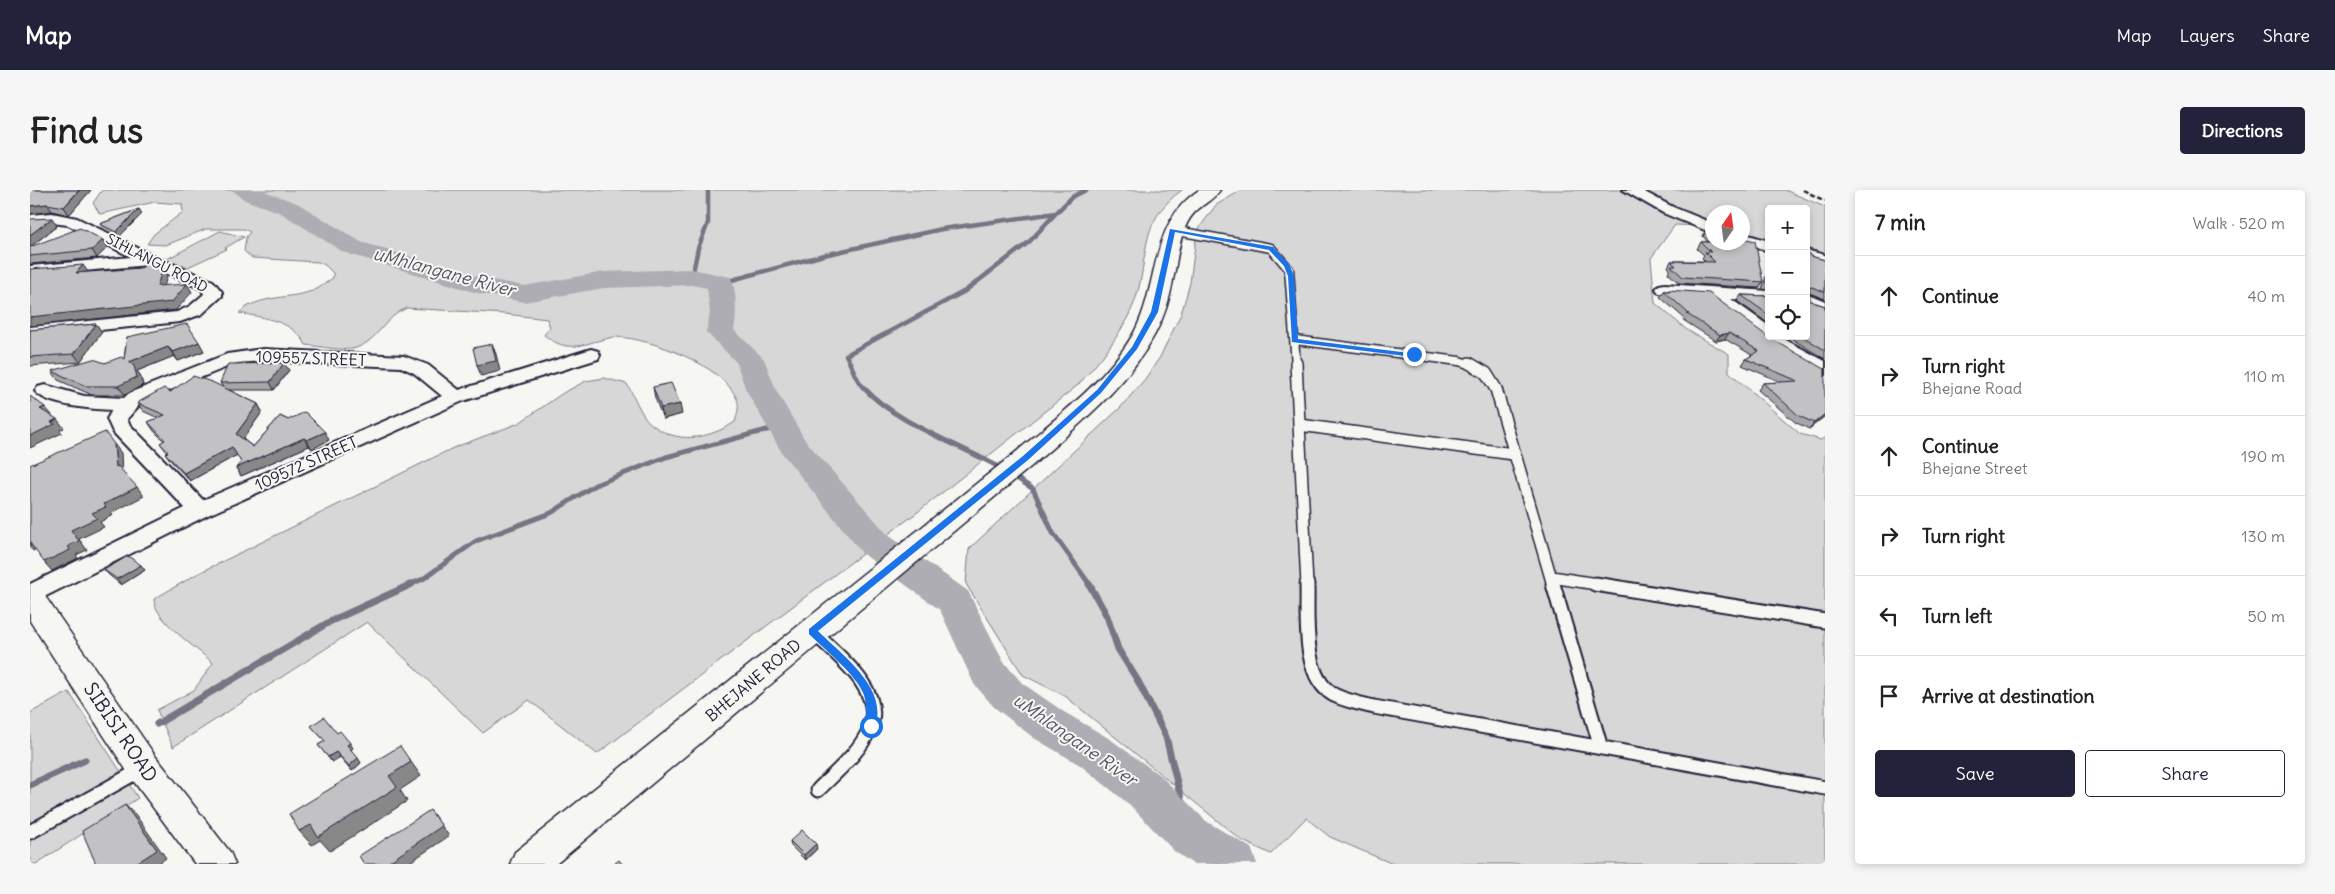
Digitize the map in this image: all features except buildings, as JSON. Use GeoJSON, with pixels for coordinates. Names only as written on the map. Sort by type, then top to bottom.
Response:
{"type":"FeatureCollection","features":[{"type":"Feature","properties":{"kind":"street"},"geometry":{"type":"LineString","coordinates":[[1172,230],[1189,206],[1211,190]]}},
{"type":"Feature","properties":{"kind":"street"},"geometry":{"type":"LineString","coordinates":[[1630,190],[1668,210],[1705,225]]}},
{"type":"Feature","properties":{"kind":"street","name":"SIHLANGU ROAD"},"geometry":{"type":"LineString","coordinates":[[30,220],[52,218],[72,221],[213,289],[213,296],[196,310],[180,317],[30,332]]}},
{"type":"Feature","properties":{"kind":"street","name":"BHEJANE ROAD"},"geometry":{"type":"LineString","coordinates":[[528,864],[875,579],[1026,458],[1099,392],[1145,332],[1160,293],[1172,230]]}},
{"type":"Feature","properties":{"kind":"street"},"geometry":{"type":"LineString","coordinates":[[1750,240],[1765,245]]}},
{"type":"Feature","properties":{"kind":"street"},"geometry":{"type":"LineString","coordinates":[[1810,256],[1825,260]]}},
{"type":"Feature","properties":{"kind":"street"},"geometry":{"type":"LineString","coordinates":[[30,271],[150,260]]}},
{"type":"Feature","properties":{"kind":"street"},"geometry":{"type":"LineString","coordinates":[[1665,289],[1765,296]]}},
{"type":"Feature","properties":{"kind":"street"},"geometry":{"type":"LineString","coordinates":[[1712,293],[1765,333]]}},
{"type":"Feature","properties":{"kind":"street"},"geometry":{"type":"LineString","coordinates":[[1810,300],[1825,308]]}},
{"type":"Feature","properties":{"kind":"street"},"geometry":{"type":"LineString","coordinates":[[1776,340],[1825,369]]}},
{"type":"Feature","properties":{"kind":"street","name":"109557 STREET"},"geometry":{"type":"LineString","coordinates":[[126,404],[149,391],[218,364],[241,357],[263,355],[404,362],[420,369],[456,397]]}},
{"type":"Feature","properties":{"kind":"street","name":"109572 STREET"},"geometry":{"type":"LineString","coordinates":[[30,596],[200,510],[456,397],[591,355]]}},
{"type":"Feature","properties":{"kind":"street"},"geometry":{"type":"LineString","coordinates":[[45,391],[103,404],[126,404]]}},
{"type":"Feature","properties":{"kind":"street"},"geometry":{"type":"LineString","coordinates":[[126,404],[117,419],[120,427],[200,510]]}},
{"type":"Feature","properties":{"kind":"street","name":"SIBISI ROAD"},"geometry":{"type":"LineString","coordinates":[[30,596],[144,768],[214,863]]}},
{"type":"Feature","properties":{"kind":"lane"},"geometry":{"type":"LineString","coordinates":[[1172,230],[1271,248],[1286,265],[1291,276],[1300,425],[1310,660],[1312,673],[1324,689],[1334,696],[1374,707],[1825,788]]}},
{"type":"Feature","properties":{"kind":"lane"},"geometry":{"type":"LineString","coordinates":[[1295,340],[1450,359],[1480,367],[1489,374],[1494,384],[1513,454],[1552,577],[1568,640],[1601,748]]}},
{"type":"Feature","properties":{"kind":"lane"},"geometry":{"type":"LineString","coordinates":[[1300,425],[1513,454]]}},
{"type":"Feature","properties":{"kind":"lane"},"geometry":{"type":"LineString","coordinates":[[1552,577],[1825,621]]}},
{"type":"Feature","properties":{"kind":"lane"},"geometry":{"type":"LineString","coordinates":[[812,631],[854,673],[867,690],[873,708],[871,726],[854,752],[818,790]]}},
{"type":"Feature","properties":{"kind":"lane"},"geometry":{"type":"LineString","coordinates":[[30,832],[144,768]]}},
{"type":"Feature","properties":{"kind":"shaded area"},"geometry":{"type":"Polygon","coordinates":[[[102,190],[1182,190],[1167,203],[1157,216],[1150,230],[1139,289],[1128,317],[1109,348],[1078,385],[919,511],[597,754],[529,700],[483,733],[367,622],[173,747],[157,710],[194,690],[213,663],[168,625],[156,607],[154,599],[197,574],[453,448],[519,423],[563,393],[586,381],[604,378],[627,384],[649,422],[659,430],[681,437],[703,436],[714,433],[735,422],[738,402],[729,387],[717,375],[702,365],[666,348],[647,342],[616,337],[582,345],[563,345],[544,335],[550,327],[547,319],[505,314],[407,308],[393,317],[370,340],[356,348],[339,349],[306,345],[294,330],[286,325],[239,313],[256,303],[317,289],[333,278],[333,273],[325,265],[318,262],[252,258],[244,251],[246,237],[250,232],[244,229],[206,229],[166,245],[147,244],[154,234],[183,212],[182,204],[155,202],[100,214],[93,203],[102,190]]]}},
{"type":"Feature","properties":{"kind":"shaded area"},"geometry":{"type":"Polygon","coordinates":[[[1242,190],[1623,190],[1664,212],[1702,226],[1675,225],[1651,258],[1655,303],[1687,330],[1729,354],[1729,372],[1800,434],[1821,440],[1825,437],[1825,864],[1393,864],[1330,837],[1306,818],[1271,854],[1241,840],[1065,696],[1023,675],[966,584],[969,549],[1120,408],[1145,379],[1160,357],[1181,314],[1190,283],[1197,231],[1216,205],[1242,190]]]}},
{"type":"Feature","properties":{"kind":"shaded area"},"geometry":{"type":"Polygon","coordinates":[[[1636,190],[1785,190],[1825,207],[1825,252],[1821,254],[1810,251],[1810,205],[1765,205],[1765,239],[1750,235],[1750,205],[1705,205],[1705,221],[1636,190]]]}},
{"type":"Feature","properties":{"kind":"shaded area"},"geometry":{"type":"Polygon","coordinates":[[[220,231],[244,237],[225,248],[227,249],[188,267],[165,260],[220,231]]]}},
{"type":"Feature","properties":{"kind":"shaded area"},"geometry":{"type":"Polygon","coordinates":[[[69,692],[138,798],[36,864],[30,864],[30,713],[69,692]]]}},
{"type":"Feature","properties":{"kind":"waterway","name":"uMhlangane River"},"geometry":{"type":"LineString","coordinates":[[244,190],[289,208],[352,247],[414,264],[477,285],[524,294],[604,280],[692,277],[721,283],[720,296],[724,312],[720,332],[749,359],[761,390],[793,446],[875,544],[955,601],[988,672],[1008,695],[1049,725],[1071,736],[1095,752],[1146,791],[1190,836],[1234,864]]}},
{"type":"Feature","properties":{"kind":"waterway"},"geometry":{"type":"LineString","coordinates":[[692,277],[698,248],[708,223],[708,190]]}},
{"type":"Feature","properties":{"kind":"waterway"},"geometry":{"type":"LineString","coordinates":[[1056,213],[1072,197],[1086,190]]}},
{"type":"Feature","properties":{"kind":"waterway"},"geometry":{"type":"LineString","coordinates":[[721,283],[824,255],[942,229],[1056,213]]}},
{"type":"Feature","properties":{"kind":"waterway"},"geometry":{"type":"LineString","coordinates":[[850,363],[846,355],[965,291],[1029,242],[1056,213]]}},
{"type":"Feature","properties":{"kind":"waterway"},"geometry":{"type":"LineString","coordinates":[[850,363],[861,385],[894,412],[911,423],[1004,470]]}},
{"type":"Feature","properties":{"kind":"waterway"},"geometry":{"type":"LineString","coordinates":[[409,585],[423,579],[476,541],[551,513],[595,485],[666,457],[782,426]]}},
{"type":"Feature","properties":{"kind":"waterway"},"geometry":{"type":"LineString","coordinates":[[1012,475],[1033,489],[1053,533],[1090,585]]}},
{"type":"Feature","properties":{"kind":"waterway"},"geometry":{"type":"LineString","coordinates":[[157,724],[331,621],[412,584]]}},
{"type":"Feature","properties":{"kind":"waterway"},"geometry":{"type":"LineString","coordinates":[[1089,584],[1107,616],[1118,649],[1138,681],[1166,737],[1190,836]]}},
{"type":"Feature","properties":{"kind":"waterway"},"geometry":{"type":"LineString","coordinates":[[30,785],[85,760]]}},
{"type":"Feature","properties":{"kind":"railway"},"geometry":{"type":"LineString","coordinates":[[1803,190],[1825,201]]}},
{"type":"Feature","properties":{"kind":"route"},"geometry":{"type":"LineString","coordinates":[[871,726],[873,708],[867,690],[854,673],[812,631],[1026,458],[1099,392],[1145,332],[1160,293],[1165,272],[1166,252],[1172,230],[1271,248],[1289,269],[1291,276],[1295,340],[1414,354]]}}]}
